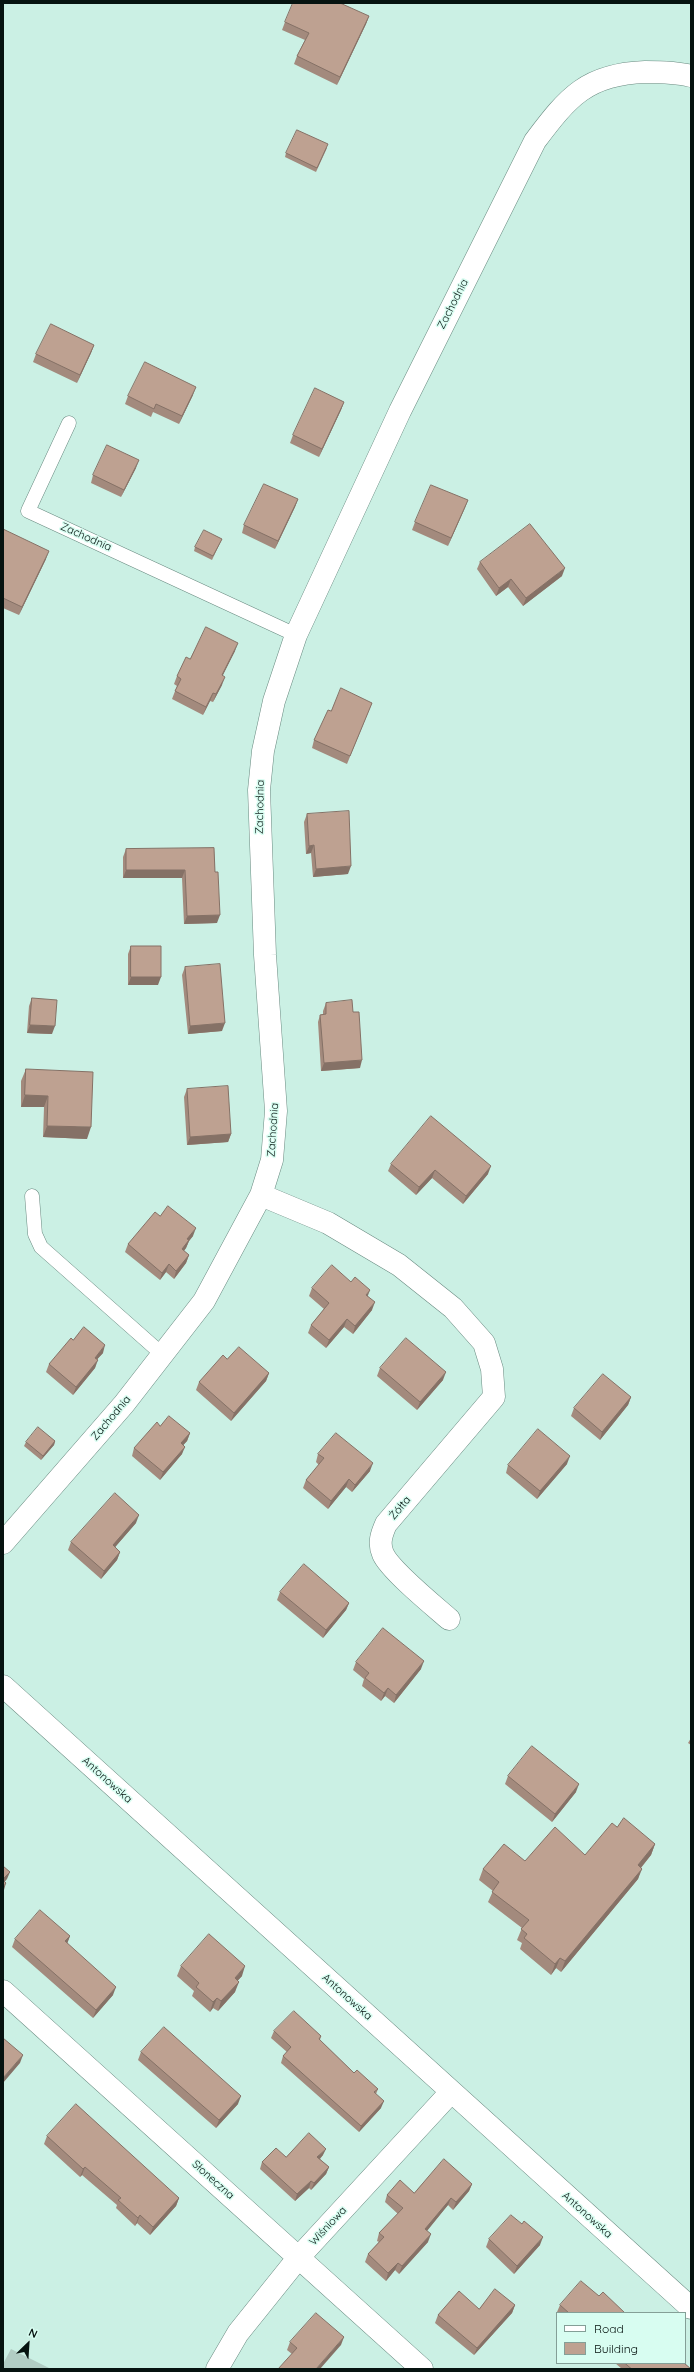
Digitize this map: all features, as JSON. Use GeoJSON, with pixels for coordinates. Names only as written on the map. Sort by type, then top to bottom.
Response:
{"type":"FeatureCollection","features":[{"type":"Feature","properties":{"kind":"street","name":"Zachodnia"},"geometry":{"type":"LineString","coordinates":[[3,1543],[76,1461],[163,1355],[204,1301],[261,1195],[272,1160],[276,1111],[265,955],[259,790],[263,751],[272,708],[296,635],[400,411],[535,141],[555,114],[574,95],[598,80],[622,73],[654,72],[691,76]]}},
{"type":"Feature","properties":{"kind":"street","name":"Żółta"},"geometry":{"type":"LineString","coordinates":[[261,1195],[328,1223],[399,1265],[453,1308],[484,1343],[492,1369],[494,1396],[386,1524],[380,1540],[383,1554],[406,1581],[449,1619]]}},
{"type":"Feature","properties":{"kind":"street","name":"Antonowska"},"geometry":{"type":"LineString","coordinates":[[3,1686],[691,2308]]}},
{"type":"Feature","properties":{"kind":"street","name":"Słoneczna"},"geometry":{"type":"LineString","coordinates":[[3,1991],[422,2369]]}},
{"type":"Feature","properties":{"kind":"street","name":"Wiśniowa"},"geometry":{"type":"LineString","coordinates":[[217,2369],[238,2333],[299,2257],[451,2092]]}},
{"type":"Feature","properties":{"kind":"lane","name":"Zachodnia"},"geometry":{"type":"LineString","coordinates":[[69,424],[28,511],[296,635]]}},
{"type":"Feature","properties":{"kind":"lane"},"geometry":{"type":"LineString","coordinates":[[32,1196],[35,1234],[41,1247],[163,1355]]}},
{"type":"Feature","properties":{"kind":"shaded area"},"geometry":{"type":"Polygon","coordinates":[[[11,2349],[51,2369],[3,2369],[3,2364],[11,2349]]]}},
{"type":"Feature","properties":{"kind":"building"},"geometry":{"type":"Polygon","coordinates":[[[293,3],[340,3],[369,16],[340,77],[297,56],[309,33],[285,22],[293,3]]]}},
{"type":"Feature","properties":{"kind":"building"},"geometry":{"type":"Polygon","coordinates":[[[297,130],[328,144],[317,168],[286,153],[297,130]]]}},
{"type":"Feature","properties":{"kind":"building"},"geometry":{"type":"Polygon","coordinates":[[[51,324],[94,345],[80,375],[36,354],[51,324]]]}},
{"type":"Feature","properties":{"kind":"building"},"geometry":{"type":"Polygon","coordinates":[[[145,362],[196,387],[182,416],[156,404],[154,409],[128,396],[145,362]]]}},
{"type":"Feature","properties":{"kind":"building"},"geometry":{"type":"Polygon","coordinates":[[[315,388],[344,402],[322,449],[293,435],[315,388]]]}},
{"type":"Feature","properties":{"kind":"building"},"geometry":{"type":"Polygon","coordinates":[[[107,445],[139,460],[124,490],[93,475],[107,445]]]}},
{"type":"Feature","properties":{"kind":"building"},"geometry":{"type":"Polygon","coordinates":[[[264,484],[298,499],[278,541],[244,525],[264,484]]]}},
{"type":"Feature","properties":{"kind":"building"},"geometry":{"type":"Polygon","coordinates":[[[431,485],[468,500],[451,538],[415,522],[431,485]]]}},
{"type":"Feature","properties":{"kind":"building"},"geometry":{"type":"Polygon","coordinates":[[[530,524],[565,568],[526,598],[511,579],[499,588],[480,562],[530,524]]]}},
{"type":"Feature","properties":{"kind":"building"},"geometry":{"type":"Polygon","coordinates":[[[3,529],[49,551],[22,607],[3,598],[3,529]]]}},
{"type":"Feature","properties":{"kind":"building"},"geometry":{"type":"Polygon","coordinates":[[[204,530],[222,539],[213,556],[195,547],[204,530]]]}},
{"type":"Feature","properties":{"kind":"building"},"geometry":{"type":"Polygon","coordinates":[[[206,627],[238,643],[222,675],[225,677],[216,694],[213,693],[206,707],[175,691],[181,679],[177,676],[186,657],[190,659],[206,627]]]}},
{"type":"Feature","properties":{"kind":"building"},"geometry":{"type":"Polygon","coordinates":[[[341,688],[372,703],[350,756],[314,740],[328,710],[331,711],[341,688]]]}},
{"type":"Feature","properties":{"kind":"building"},"geometry":{"type":"Polygon","coordinates":[[[349,811],[351,866],[316,869],[314,845],[309,846],[307,814],[349,811]]]}},
{"type":"Feature","properties":{"kind":"building"},"geometry":{"type":"Polygon","coordinates":[[[214,848],[215,872],[218,872],[220,915],[187,916],[185,870],[126,870],[126,849],[214,848]]]}},
{"type":"Feature","properties":{"kind":"building"},"geometry":{"type":"Polygon","coordinates":[[[131,946],[161,946],[161,977],[131,977],[131,946]]]}},
{"type":"Feature","properties":{"kind":"building"},"geometry":{"type":"Polygon","coordinates":[[[220,964],[225,1023],[190,1026],[185,967],[220,964]]]}},
{"type":"Feature","properties":{"kind":"building"},"geometry":{"type":"Polygon","coordinates":[[[32,998],[57,1000],[55,1026],[30,1025],[32,998]]]}},
{"type":"Feature","properties":{"kind":"building"},"geometry":{"type":"Polygon","coordinates":[[[352,1000],[353,1012],[359,1012],[362,1060],[324,1063],[320,1015],[326,1014],[326,1003],[352,1000]]]}},
{"type":"Feature","properties":{"kind":"building"},"geometry":{"type":"Polygon","coordinates":[[[26,1069],[93,1072],[91,1127],[47,1126],[48,1096],[25,1095],[26,1069]]]}},
{"type":"Feature","properties":{"kind":"building"},"geometry":{"type":"Polygon","coordinates":[[[228,1086],[231,1134],[190,1137],[187,1089],[228,1086]]]}},
{"type":"Feature","properties":{"kind":"building"},"geometry":{"type":"Polygon","coordinates":[[[431,1116],[491,1166],[466,1196],[435,1170],[419,1187],[391,1164],[431,1116]]]}},
{"type":"Feature","properties":{"kind":"building"},"geometry":{"type":"Polygon","coordinates":[[[168,1206],[196,1228],[187,1239],[189,1240],[182,1249],[189,1255],[176,1271],[169,1264],[162,1273],[128,1244],[155,1212],[160,1216],[168,1206]]]}},
{"type":"Feature","properties":{"kind":"building"},"geometry":{"type":"Polygon","coordinates":[[[332,1265],[351,1282],[355,1277],[370,1290],[366,1295],[375,1302],[355,1326],[347,1319],[329,1340],[311,1325],[329,1303],[312,1288],[332,1265]]]}},
{"type":"Feature","properties":{"kind":"building"},"geometry":{"type":"Polygon","coordinates":[[[84,1327],[105,1345],[95,1358],[98,1360],[76,1387],[49,1364],[71,1338],[73,1340],[84,1327]]]}},
{"type":"Feature","properties":{"kind":"building"},"geometry":{"type":"Polygon","coordinates":[[[406,1338],[446,1372],[420,1402],[380,1368],[406,1338]]]}},
{"type":"Feature","properties":{"kind":"building"},"geometry":{"type":"Polygon","coordinates":[[[239,1347],[269,1373],[234,1413],[199,1382],[223,1355],[227,1359],[239,1347]]]}},
{"type":"Feature","properties":{"kind":"building"},"geometry":{"type":"Polygon","coordinates":[[[603,1374],[631,1397],[602,1432],[574,1408],[603,1374]]]}},
{"type":"Feature","properties":{"kind":"building"},"geometry":{"type":"Polygon","coordinates":[[[169,1416],[190,1433],[181,1443],[185,1447],[163,1472],[134,1448],[157,1422],[160,1426],[169,1416]]]}},
{"type":"Feature","properties":{"kind":"building"},"geometry":{"type":"Polygon","coordinates":[[[38,1427],[55,1441],[43,1456],[26,1442],[38,1427]]]}},
{"type":"Feature","properties":{"kind":"building"},"geometry":{"type":"Polygon","coordinates":[[[538,1429],[570,1456],[540,1491],[508,1465],[538,1429]]]}},
{"type":"Feature","properties":{"kind":"building"},"geometry":{"type":"Polygon","coordinates":[[[336,1433],[373,1463],[355,1485],[349,1479],[331,1501],[306,1480],[324,1458],[318,1454],[336,1433]]]}},
{"type":"Feature","properties":{"kind":"building"},"geometry":{"type":"Polygon","coordinates":[[[115,1493],[139,1515],[113,1545],[120,1552],[104,1571],[71,1542],[115,1493]]]}},
{"type":"Feature","properties":{"kind":"building"},"geometry":{"type":"Polygon","coordinates":[[[304,1564],[349,1603],[326,1630],[280,1592],[304,1564]]]}},
{"type":"Feature","properties":{"kind":"building"},"geometry":{"type":"Polygon","coordinates":[[[383,1628],[424,1661],[396,1695],[388,1688],[384,1693],[365,1678],[369,1673],[356,1662],[383,1628]]]}},
{"type":"Feature","properties":{"kind":"building"},"geometry":{"type":"Polygon","coordinates":[[[532,1746],[579,1784],[555,1814],[508,1776],[532,1746]]]}},
{"type":"Feature","properties":{"kind":"building"},"geometry":{"type":"Polygon","coordinates":[[[624,1818],[655,1844],[638,1865],[642,1869],[565,1961],[560,1958],[555,1964],[524,1938],[527,1934],[521,1929],[529,1920],[492,1892],[499,1882],[483,1869],[504,1844],[525,1861],[555,1827],[585,1855],[612,1823],[617,1827],[624,1818]]]}},
{"type":"Feature","properties":{"kind":"building"},"geometry":{"type":"Polygon","coordinates":[[[3,1866],[10,1872],[3,1879],[3,1866]]]}},
{"type":"Feature","properties":{"kind":"building"},"geometry":{"type":"Polygon","coordinates":[[[3,1880],[6,1883],[3,1887],[3,1880]]]}},
{"type":"Feature","properties":{"kind":"building"},"geometry":{"type":"Polygon","coordinates":[[[40,1910],[70,1936],[65,1941],[116,1987],[96,2010],[15,1939],[40,1910]]]}},
{"type":"Feature","properties":{"kind":"building"},"geometry":{"type":"Polygon","coordinates":[[[209,1934],[245,1966],[235,1978],[239,1982],[221,2001],[217,1998],[213,2002],[196,1987],[199,1983],[181,1966],[209,1934]]]}},
{"type":"Feature","properties":{"kind":"building"},"geometry":{"type":"Polygon","coordinates":[[[294,2011],[321,2036],[319,2039],[354,2073],[357,2070],[378,2089],[374,2092],[384,2101],[361,2126],[283,2056],[291,2047],[274,2031],[294,2011]]]}},
{"type":"Feature","properties":{"kind":"building"},"geometry":{"type":"Polygon","coordinates":[[[164,2027],[241,2096],[219,2120],[141,2052],[164,2027]]]}},
{"type":"Feature","properties":{"kind":"building"},"geometry":{"type":"Polygon","coordinates":[[[3,2038],[23,2055],[3,2078],[3,2038]]]}},
{"type":"Feature","properties":{"kind":"building"},"geometry":{"type":"Polygon","coordinates":[[[76,2104],[179,2198],[153,2227],[140,2215],[138,2218],[118,2200],[121,2198],[85,2167],[83,2169],[47,2136],[76,2104]]]}},
{"type":"Feature","properties":{"kind":"building"},"geometry":{"type":"Polygon","coordinates":[[[309,2133],[326,2149],[317,2157],[329,2167],[314,2183],[311,2181],[297,2194],[262,2162],[276,2148],[286,2157],[309,2133]]]}},
{"type":"Feature","properties":{"kind":"building"},"geometry":{"type":"Polygon","coordinates":[[[444,2159],[472,2184],[456,2202],[451,2198],[425,2229],[431,2234],[402,2266],[398,2263],[388,2273],[368,2254],[384,2237],[379,2233],[403,2208],[387,2195],[400,2180],[414,2193],[444,2159]]]}},
{"type":"Feature","properties":{"kind":"building"},"geometry":{"type":"Polygon","coordinates":[[[511,2215],[522,2224],[524,2221],[543,2237],[517,2266],[489,2239],[511,2215]]]}},
{"type":"Feature","properties":{"kind":"building"},"geometry":{"type":"Polygon","coordinates":[[[581,2281],[599,2296],[603,2292],[624,2312],[568,2312],[560,2305],[581,2281]]]}},
{"type":"Feature","properties":{"kind":"building"},"geometry":{"type":"Polygon","coordinates":[[[495,2289],[515,2305],[477,2348],[438,2315],[459,2291],[479,2309],[495,2289]]]}},
{"type":"Feature","properties":{"kind":"building"},"geometry":{"type":"Polygon","coordinates":[[[316,2313],[344,2337],[316,2369],[278,2369],[297,2348],[290,2342],[316,2313]]]}},
{"type":"Feature","properties":{"kind":"building"},"geometry":{"type":"Polygon","coordinates":[[[626,2364],[685,2364],[691,2369],[632,2369],[626,2364]]]}}]}
